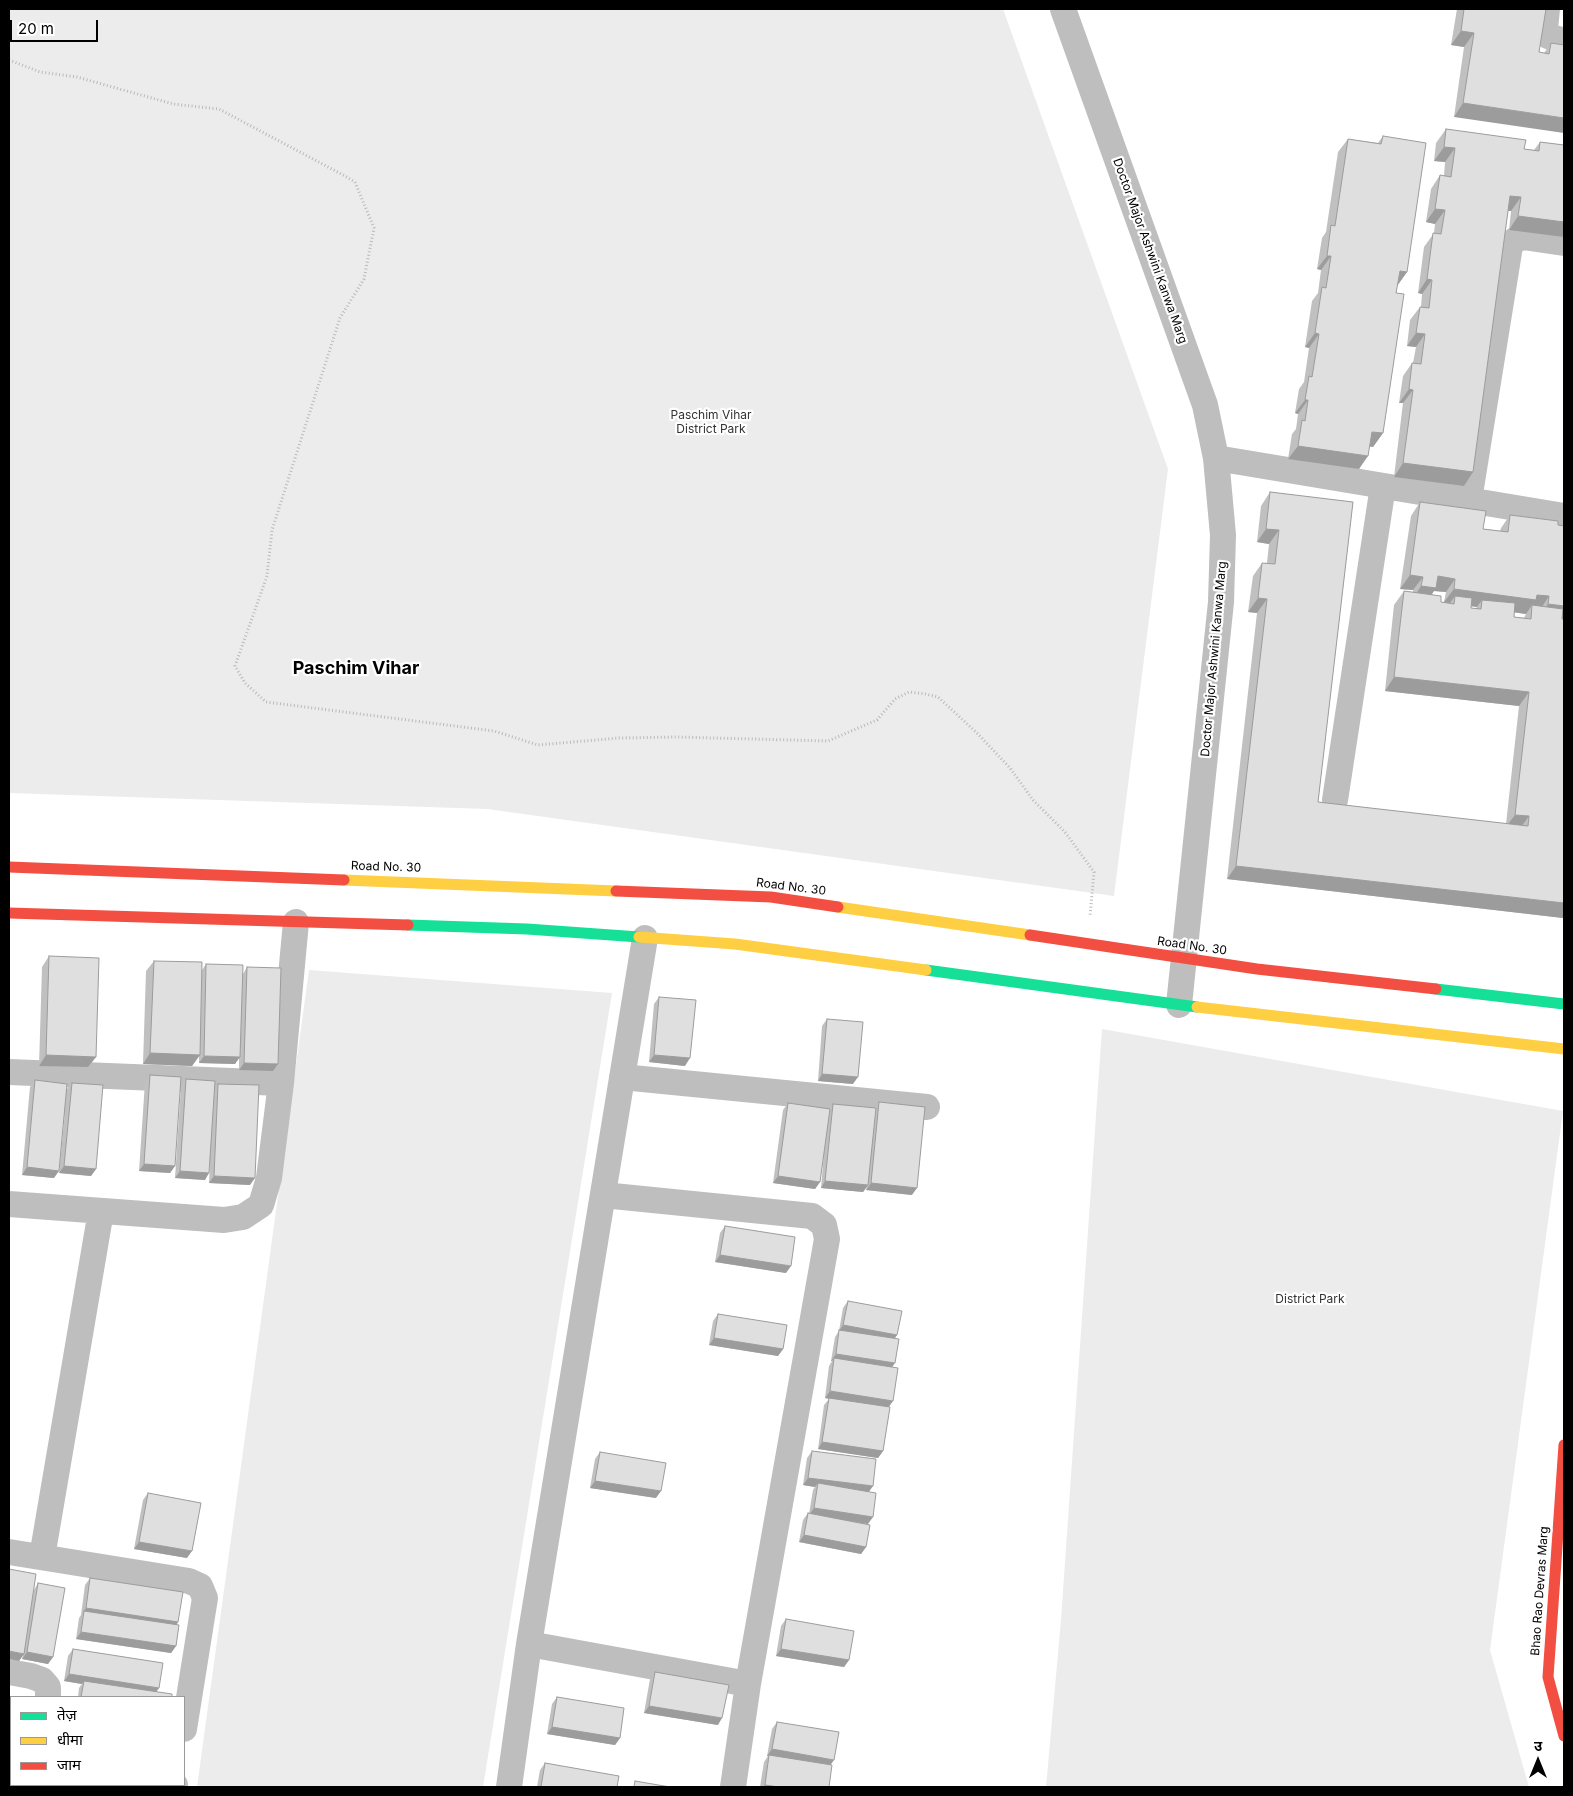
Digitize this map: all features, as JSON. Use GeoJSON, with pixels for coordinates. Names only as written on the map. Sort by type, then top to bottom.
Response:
{"type":"FeatureCollection","features":[{"type":"Feature","properties":{"kind":"street","name":"Doctor Major Ashwini Kanwa Marg"},"geometry":{"type":"LineString","coordinates":[[1063,9],[1205,405],[1216,458],[1223,535],[1221,602],[1179,1005]]}},
{"type":"Feature","properties":{"kind":"street"},"geometry":{"type":"LineString","coordinates":[[1547,9],[1545,30],[1548,36],[1564,41]]}},
{"type":"Feature","properties":{"kind":"street"},"geometry":{"type":"LineString","coordinates":[[1469,500],[1510,246],[1515,240],[1523,237],[1564,243]]}},
{"type":"Feature","properties":{"kind":"street"},"geometry":{"type":"LineString","coordinates":[[1216,458],[1564,516]]}},
{"type":"Feature","properties":{"kind":"street"},"geometry":{"type":"LineString","coordinates":[[1335,800],[1383,486]]}},
{"type":"Feature","properties":{"kind":"street","name":"Road No. 30"},"geometry":{"type":"LineString","coordinates":[[9,867],[771,897],[1257,969],[1564,1004]]}},
{"type":"Feature","properties":{"kind":"street"},"geometry":{"type":"LineString","coordinates":[[9,913],[527,930],[735,944],[1179,1005],[1564,1049]]}},
{"type":"Feature","properties":{"kind":"street"},"geometry":{"type":"LineString","coordinates":[[9,1204],[224,1220],[243,1218],[261,1205],[269,1178],[281,1083],[296,922]]}},
{"type":"Feature","properties":{"kind":"street"},"geometry":{"type":"LineString","coordinates":[[509,1787],[529,1644],[645,938]]}},
{"type":"Feature","properties":{"kind":"street"},"geometry":{"type":"LineString","coordinates":[[9,1072],[281,1083]]}},
{"type":"Feature","properties":{"kind":"street"},"geometry":{"type":"LineString","coordinates":[[622,1077],[927,1107]]}},
{"type":"Feature","properties":{"kind":"street"},"geometry":{"type":"LineString","coordinates":[[603,1195],[812,1216],[824,1225],[827,1239],[748,1684],[733,1787]]}},
{"type":"Feature","properties":{"kind":"street"},"geometry":{"type":"LineString","coordinates":[[42,1557],[101,1211]]}},
{"type":"Feature","properties":{"kind":"street","name":"Bhao Rao Devras Marg"},"geometry":{"type":"LineString","coordinates":[[1564,1445],[1548,1677],[1564,1736]]}},
{"type":"Feature","properties":{"kind":"street"},"geometry":{"type":"LineString","coordinates":[[9,1552],[189,1581],[200,1586],[204,1598],[185,1722]]}},
{"type":"Feature","properties":{"kind":"street"},"geometry":{"type":"LineString","coordinates":[[529,1644],[748,1684]]}},
{"type":"Feature","properties":{"kind":"street"},"geometry":{"type":"LineString","coordinates":[[9,1672],[42,1680],[48,1687],[48,1696]]}},
{"type":"Feature","properties":{"kind":"path"},"geometry":{"type":"LineString","coordinates":[[9,60],[40,72],[77,77],[173,104],[219,109],[355,182],[374,228],[364,279],[340,318],[272,530],[267,576],[235,666],[245,682],[266,702],[494,731],[538,745],[619,738],[676,737],[828,741],[877,720],[895,699],[909,692],[938,698],[977,733],[1010,768],[1033,800],[1065,832],[1094,872],[1086,944]]}},
{"type":"Feature","properties":{"kind":"green space","name":"Paschim Vihar District Park"},"geometry":{"type":"Polygon","coordinates":[[[9,9],[1003,9],[1168,469],[1114,896],[487,809],[9,793],[9,9]]]}},
{"type":"Feature","properties":{"kind":"green space"},"geometry":{"type":"Polygon","coordinates":[[[309,970],[612,993],[483,1787],[197,1787],[309,970]]]}},
{"type":"Feature","properties":{"kind":"green space","name":"District Park"},"geometry":{"type":"Polygon","coordinates":[[[1102,1029],[1563,1111],[1490,1650],[1529,1787],[1046,1787],[1061,1620],[1102,1029]]]}},
{"type":"Feature","properties":{"kind":"building"},"geometry":{"type":"Polygon","coordinates":[[[1464,9],[1546,9],[1539,52],[1549,54],[1551,43],[1564,45],[1564,118],[1463,103],[1474,33],[1461,31],[1464,9]]]}},
{"type":"Feature","properties":{"kind":"building"},"geometry":{"type":"Polygon","coordinates":[[[1446,129],[1526,140],[1524,149],[1539,151],[1540,142],[1564,145],[1564,222],[1518,216],[1521,197],[1510,196],[1473,472],[1403,463],[1413,390],[1409,389],[1412,363],[1421,364],[1425,334],[1416,333],[1420,307],[1429,308],[1432,280],[1427,279],[1433,233],[1441,234],[1445,210],[1435,209],[1440,175],[1451,177],[1455,148],[1444,147],[1446,129]]]}},
{"type":"Feature","properties":{"kind":"building"},"geometry":{"type":"Polygon","coordinates":[[[1383,136],[1426,143],[1407,272],[1400,271],[1396,293],[1404,294],[1383,433],[1372,432],[1368,456],[1298,446],[1302,420],[1305,421],[1308,400],[1305,400],[1309,376],[1312,377],[1319,334],[1315,333],[1322,287],[1326,288],[1331,256],[1327,256],[1331,225],[1335,226],[1348,139],[1381,144],[1383,136]]]}},
{"type":"Feature","properties":{"kind":"building"},"geometry":{"type":"Polygon","coordinates":[[[1270,492],[1353,502],[1318,802],[1528,826],[1529,816],[1515,815],[1529,692],[1394,677],[1404,591],[1441,596],[1441,602],[1454,604],[1455,596],[1472,598],[1471,608],[1481,609],[1482,600],[1515,603],[1514,617],[1531,619],[1532,605],[1563,609],[1564,903],[1236,866],[1267,599],[1258,598],[1262,563],[1275,564],[1279,530],[1266,529],[1270,492]]]}},
{"type":"Feature","properties":{"kind":"building"},"geometry":{"type":"Polygon","coordinates":[[[1420,502],[1486,511],[1483,529],[1508,532],[1510,515],[1558,521],[1558,525],[1564,526],[1564,606],[1548,604],[1549,596],[1537,595],[1536,600],[1454,589],[1455,579],[1438,576],[1436,588],[1421,586],[1423,577],[1410,575],[1420,502]]]}},
{"type":"Feature","properties":{"kind":"building"},"geometry":{"type":"Polygon","coordinates":[[[49,956],[99,958],[96,1057],[46,1055],[49,956]]]}},
{"type":"Feature","properties":{"kind":"building"},"geometry":{"type":"Polygon","coordinates":[[[154,961],[202,962],[200,1055],[150,1053],[154,961]]]}},
{"type":"Feature","properties":{"kind":"building"},"geometry":{"type":"Polygon","coordinates":[[[206,964],[243,965],[240,1057],[204,1056],[206,964]]]}},
{"type":"Feature","properties":{"kind":"building"},"geometry":{"type":"Polygon","coordinates":[[[247,967],[281,968],[278,1064],[244,1063],[247,967]]]}},
{"type":"Feature","properties":{"kind":"building"},"geometry":{"type":"Polygon","coordinates":[[[659,997],[696,1000],[690,1058],[654,1055],[659,997]]]}},
{"type":"Feature","properties":{"kind":"building"},"geometry":{"type":"Polygon","coordinates":[[[827,1019],[863,1022],[858,1077],[822,1074],[827,1019]]]}},
{"type":"Feature","properties":{"kind":"building"},"geometry":{"type":"Polygon","coordinates":[[[150,1075],[181,1077],[175,1166],[144,1164],[150,1075]]]}},
{"type":"Feature","properties":{"kind":"building"},"geometry":{"type":"Polygon","coordinates":[[[186,1079],[215,1081],[209,1173],[180,1171],[186,1079]]]}},
{"type":"Feature","properties":{"kind":"building"},"geometry":{"type":"Polygon","coordinates":[[[35,1080],[67,1084],[59,1171],[27,1167],[35,1080]]]}},
{"type":"Feature","properties":{"kind":"building"},"geometry":{"type":"Polygon","coordinates":[[[72,1083],[103,1085],[96,1169],[64,1166],[72,1083]]]}},
{"type":"Feature","properties":{"kind":"building"},"geometry":{"type":"Polygon","coordinates":[[[218,1084],[259,1085],[255,1178],[214,1176],[218,1084]]]}},
{"type":"Feature","properties":{"kind":"building"},"geometry":{"type":"Polygon","coordinates":[[[879,1102],[925,1107],[917,1188],[871,1183],[879,1102]]]}},
{"type":"Feature","properties":{"kind":"building"},"geometry":{"type":"Polygon","coordinates":[[[788,1103],[830,1109],[820,1182],[778,1176],[788,1103]]]}},
{"type":"Feature","properties":{"kind":"building"},"geometry":{"type":"Polygon","coordinates":[[[833,1104],[876,1108],[868,1185],[825,1181],[833,1104]]]}},
{"type":"Feature","properties":{"kind":"building"},"geometry":{"type":"Polygon","coordinates":[[[725,1226],[795,1237],[791,1266],[720,1255],[725,1226]]]}},
{"type":"Feature","properties":{"kind":"building"},"geometry":{"type":"Polygon","coordinates":[[[848,1301],[902,1311],[897,1335],[843,1325],[848,1301]]]}},
{"type":"Feature","properties":{"kind":"building"},"geometry":{"type":"Polygon","coordinates":[[[718,1314],[787,1325],[783,1349],[714,1338],[718,1314]]]}},
{"type":"Feature","properties":{"kind":"building"},"geometry":{"type":"Polygon","coordinates":[[[839,1330],[899,1339],[895,1363],[836,1354],[839,1330]]]}},
{"type":"Feature","properties":{"kind":"building"},"geometry":{"type":"Polygon","coordinates":[[[834,1358],[898,1368],[893,1401],[830,1391],[834,1358]]]}},
{"type":"Feature","properties":{"kind":"building"},"geometry":{"type":"Polygon","coordinates":[[[829,1398],[890,1407],[883,1451],[822,1442],[829,1398]]]}},
{"type":"Feature","properties":{"kind":"building"},"geometry":{"type":"Polygon","coordinates":[[[812,1451],[876,1459],[873,1486],[808,1478],[812,1451]]]}},
{"type":"Feature","properties":{"kind":"building"},"geometry":{"type":"Polygon","coordinates":[[[600,1452],[666,1463],[661,1491],[595,1481],[600,1452]]]}},
{"type":"Feature","properties":{"kind":"building"},"geometry":{"type":"Polygon","coordinates":[[[818,1483],[876,1493],[873,1517],[814,1508],[818,1483]]]}},
{"type":"Feature","properties":{"kind":"building"},"geometry":{"type":"Polygon","coordinates":[[[148,1493],[201,1503],[192,1551],[139,1542],[148,1493]]]}},
{"type":"Feature","properties":{"kind":"building"},"geometry":{"type":"Polygon","coordinates":[[[808,1513],[870,1525],[866,1547],[804,1535],[808,1513]]]}},
{"type":"Feature","properties":{"kind":"building"},"geometry":{"type":"Polygon","coordinates":[[[9,1569],[36,1574],[24,1654],[9,1651],[9,1569]]]}},
{"type":"Feature","properties":{"kind":"building"},"geometry":{"type":"Polygon","coordinates":[[[90,1578],[183,1592],[178,1622],[86,1608],[90,1578]]]}},
{"type":"Feature","properties":{"kind":"building"},"geometry":{"type":"Polygon","coordinates":[[[38,1583],[65,1588],[53,1657],[27,1652],[38,1583]]]}},
{"type":"Feature","properties":{"kind":"building"},"geometry":{"type":"Polygon","coordinates":[[[84,1611],[179,1625],[176,1646],[81,1632],[84,1611]]]}},
{"type":"Feature","properties":{"kind":"building"},"geometry":{"type":"Polygon","coordinates":[[[786,1619],[854,1631],[849,1660],[781,1649],[786,1619]]]}},
{"type":"Feature","properties":{"kind":"building"},"geometry":{"type":"Polygon","coordinates":[[[73,1649],[163,1663],[159,1688],[69,1674],[73,1649]]]}},
{"type":"Feature","properties":{"kind":"building"},"geometry":{"type":"Polygon","coordinates":[[[655,1672],[729,1685],[722,1718],[649,1706],[655,1672]]]}},
{"type":"Feature","properties":{"kind":"building"},"geometry":{"type":"Polygon","coordinates":[[[84,1681],[172,1694],[172,1696],[81,1696],[84,1681]]]}},
{"type":"Feature","properties":{"kind":"building"},"geometry":{"type":"Polygon","coordinates":[[[557,1697],[624,1708],[620,1738],[552,1727],[557,1697]]]}},
{"type":"Feature","properties":{"kind":"building"},"geometry":{"type":"Polygon","coordinates":[[[777,1722],[839,1732],[834,1760],[772,1749],[777,1722]]]}},
{"type":"Feature","properties":{"kind":"building"},"geometry":{"type":"Polygon","coordinates":[[[769,1755],[832,1765],[829,1787],[779,1787],[765,1785],[769,1755]]]}},
{"type":"Feature","properties":{"kind":"building"},"geometry":{"type":"Polygon","coordinates":[[[545,1763],[619,1776],[617,1787],[541,1787],[545,1763]]]}},
{"type":"Feature","properties":{"kind":"building"},"geometry":{"type":"Polygon","coordinates":[[[635,1781],[670,1787],[634,1787],[635,1781]]]}},
{"type":"Feature","properties":{"kind":"traffic: fast"},"geometry":{"type":"LineString","coordinates":[[408,925],[527,929],[639,937]]}},
{"type":"Feature","properties":{"kind":"traffic: fast"},"geometry":{"type":"LineString","coordinates":[[926,970],[1197,1007]]}},
{"type":"Feature","properties":{"kind":"traffic: fast"},"geometry":{"type":"LineString","coordinates":[[1436,989],[1564,1004]]}},
{"type":"Feature","properties":{"kind":"traffic: slow"},"geometry":{"type":"LineString","coordinates":[[344,880],[616,891]]}},
{"type":"Feature","properties":{"kind":"traffic: slow"},"geometry":{"type":"LineString","coordinates":[[838,907],[1030,935]]}},
{"type":"Feature","properties":{"kind":"traffic: slow"},"geometry":{"type":"LineString","coordinates":[[639,937],[735,944],[926,970]]}},
{"type":"Feature","properties":{"kind":"traffic: slow"},"geometry":{"type":"LineString","coordinates":[[1197,1007],[1564,1049]]}},
{"type":"Feature","properties":{"kind":"traffic: jam"},"geometry":{"type":"LineString","coordinates":[[9,867],[344,880]]}},
{"type":"Feature","properties":{"kind":"traffic: jam"},"geometry":{"type":"LineString","coordinates":[[616,891],[771,897],[838,907]]}},
{"type":"Feature","properties":{"kind":"traffic: jam"},"geometry":{"type":"LineString","coordinates":[[9,913],[408,925]]}},
{"type":"Feature","properties":{"kind":"traffic: jam"},"geometry":{"type":"LineString","coordinates":[[1030,935],[1257,969],[1436,989]]}},
{"type":"Feature","properties":{"kind":"traffic: jam"},"geometry":{"type":"LineString","coordinates":[[1564,1445],[1548,1677],[1564,1736]]}},
{"type":"Feature","properties":{"kind":"district","name":"Paschim Vihar"},"geometry":{"type":"Point","coordinates":[356,669]}}]}
